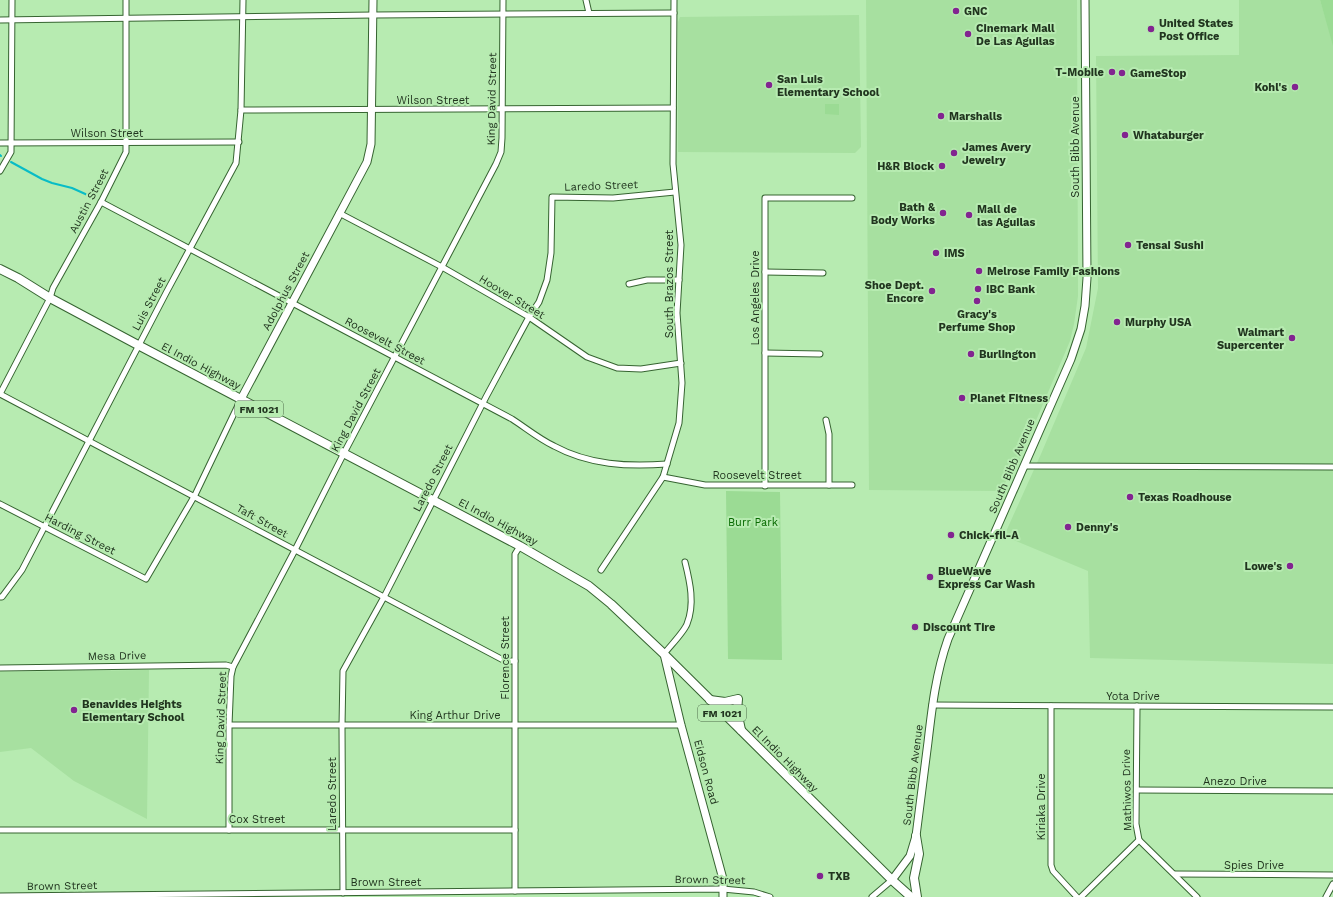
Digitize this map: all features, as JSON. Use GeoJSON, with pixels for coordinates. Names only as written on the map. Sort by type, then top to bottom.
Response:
{"type":"FeatureCollection","features":[{"type":"Feature","properties":{"kind":"main road","name":"Adolphus Street"},"geometry":{"type":"LineString","coordinates":[[241,399],[370,154],[373,110],[373,0]]}},
{"type":"Feature","properties":{"kind":"main road","name":"South Bibb Avenue"},"geometry":{"type":"LineString","coordinates":[[892,880],[910,856],[916,836],[937,672],[948,639],[1070,359],[1085,306],[1087,278],[1085,0]]}},
{"type":"Feature","properties":{"kind":"main road","name":"El Indio Highway"},"geometry":{"type":"LineString","coordinates":[[0,269],[18,278],[50,298],[138,345],[520,546],[589,586],[611,604],[664,654],[892,880],[911,897]]}},
{"type":"Feature","properties":{"kind":"main road","name":"Eidson Road"},"geometry":{"type":"LineString","coordinates":[[664,654],[681,725],[723,879],[723,897]]}},
{"type":"Feature","properties":{"kind":"main road"},"geometry":{"type":"LineString","coordinates":[[710,700],[725,702],[738,698],[737,711],[742,732]]}},
{"type":"Feature","properties":{"kind":"main road"},"geometry":{"type":"LineString","coordinates":[[916,836],[919,854],[914,878],[917,897]]}},
{"type":"Feature","properties":{"kind":"street"},"geometry":{"type":"LineString","coordinates":[[0,171],[11,152],[12,0]]}},
{"type":"Feature","properties":{"kind":"street","name":"Austin Street"},"geometry":{"type":"LineString","coordinates":[[0,394],[50,298],[53,288],[101,202],[126,152],[126,0]]}},
{"type":"Feature","properties":{"kind":"street","name":"Luis Street"},"geometry":{"type":"LineString","coordinates":[[0,597],[2,597],[22,570],[138,345],[236,163],[241,110],[243,0]]}},
{"type":"Feature","properties":{"kind":"street","name":"King David Street"},"geometry":{"type":"LineString","coordinates":[[229,830],[229,725],[231,676],[233,667],[501,152],[503,0]]}},
{"type":"Feature","properties":{"kind":"street"},"geometry":{"type":"LineString","coordinates":[[586,0],[589,13]]}},
{"type":"Feature","properties":{"kind":"street","name":"South Brazos Street"},"geometry":{"type":"LineString","coordinates":[[601,570],[663,477],[679,423],[682,401],[677,313],[680,245],[673,164],[674,0]]}},
{"type":"Feature","properties":{"kind":"street"},"geometry":{"type":"LineString","coordinates":[[0,20],[374,14],[504,15],[674,13]]}},
{"type":"Feature","properties":{"kind":"street","name":"Wilson Street"},"geometry":{"type":"LineString","coordinates":[[241,110],[673,108]]}},
{"type":"Feature","properties":{"kind":"street","name":"Wilson Street"},"geometry":{"type":"LineString","coordinates":[[0,143],[126,144],[239,142]]}},
{"type":"Feature","properties":{"kind":"street","name":"Laredo Street"},"geometry":{"type":"LineString","coordinates":[[343,892],[343,671],[384,597],[529,317],[539,302],[547,280],[551,253],[552,197],[613,198],[675,192]]}},
{"type":"Feature","properties":{"kind":"street","name":"Los Angeles Drive"},"geometry":{"type":"LineString","coordinates":[[764,486],[765,198],[852,198]]}},
{"type":"Feature","properties":{"kind":"street","name":"Roosevelt Street"},"geometry":{"type":"LineString","coordinates":[[101,202],[517,422],[545,441],[569,454],[604,463],[646,466],[667,464]]}},
{"type":"Feature","properties":{"kind":"street","name":"Hoover Street"},"geometry":{"type":"LineString","coordinates":[[339,213],[442,267],[529,317],[587,358],[617,368],[641,369],[681,363]]}},
{"type":"Feature","properties":{"kind":"street"},"geometry":{"type":"LineString","coordinates":[[765,272],[823,273]]}},
{"type":"Feature","properties":{"kind":"street"},"geometry":{"type":"LineString","coordinates":[[629,284],[647,280],[679,280]]}},
{"type":"Feature","properties":{"kind":"street"},"geometry":{"type":"LineString","coordinates":[[765,353],[820,354]]}},
{"type":"Feature","properties":{"kind":"street","name":"Taft Street"},"geometry":{"type":"LineString","coordinates":[[0,394],[195,495],[295,550],[505,661],[515,661]]}},
{"type":"Feature","properties":{"kind":"street","name":"Adolphus Street"},"geometry":{"type":"LineString","coordinates":[[149,573],[195,495],[241,399]]}},
{"type":"Feature","properties":{"kind":"street"},"geometry":{"type":"LineString","coordinates":[[826,420],[829,434],[829,485]]}},
{"type":"Feature","properties":{"kind":"street"},"geometry":{"type":"LineString","coordinates":[[1024,466],[1333,467]]}},
{"type":"Feature","properties":{"kind":"street","name":"Roosevelt Street"},"geometry":{"type":"LineString","coordinates":[[663,477],[705,485],[852,485]]}},
{"type":"Feature","properties":{"kind":"street","name":"Harding Street"},"geometry":{"type":"LineString","coordinates":[[0,504],[146,579],[149,573]]}},
{"type":"Feature","properties":{"kind":"street","name":"Florence Street"},"geometry":{"type":"LineString","coordinates":[[515,891],[515,554],[520,546]]}},
{"type":"Feature","properties":{"kind":"street"},"geometry":{"type":"LineString","coordinates":[[664,654],[687,625],[692,603],[685,562]]}},
{"type":"Feature","properties":{"kind":"street","name":"Mesa Drive"},"geometry":{"type":"LineString","coordinates":[[0,668],[218,665],[233,667]]}},
{"type":"Feature","properties":{"kind":"street","name":"Yota Drive"},"geometry":{"type":"LineString","coordinates":[[932,705],[1333,707]]}},
{"type":"Feature","properties":{"kind":"street","name":"Kiriaka Drive"},"geometry":{"type":"LineString","coordinates":[[1051,706],[1050,865],[1058,878],[1077,897]]}},
{"type":"Feature","properties":{"kind":"street","name":"Mathiwos Drive"},"geometry":{"type":"LineString","coordinates":[[1081,897],[1139,840],[1136,824],[1137,706]]}},
{"type":"Feature","properties":{"kind":"street","name":"King Arthur Drive"},"geometry":{"type":"LineString","coordinates":[[229,725],[681,725]]}},
{"type":"Feature","properties":{"kind":"street","name":"Anezo Drive"},"geometry":{"type":"LineString","coordinates":[[1136,790],[1333,791]]}},
{"type":"Feature","properties":{"kind":"street","name":"Cox Street"},"geometry":{"type":"LineString","coordinates":[[0,830],[515,830]]}},
{"type":"Feature","properties":{"kind":"street"},"geometry":{"type":"LineString","coordinates":[[1139,840],[1197,897]]}},
{"type":"Feature","properties":{"kind":"street","name":"Spies Drive"},"geometry":{"type":"LineString","coordinates":[[1175,874],[1333,875]]}},
{"type":"Feature","properties":{"kind":"street"},"geometry":{"type":"LineString","coordinates":[[872,897],[892,880]]}},
{"type":"Feature","properties":{"kind":"street"},"geometry":{"type":"LineString","coordinates":[[1326,897],[1333,884]]}},
{"type":"Feature","properties":{"kind":"street","name":"Brown Street"},"geometry":{"type":"LineString","coordinates":[[0,896],[723,889],[754,892],[770,897]]}},
{"type":"Feature","properties":{"kind":"shaded area"},"geometry":{"type":"Polygon","coordinates":[[[866,0],[1077,0],[1078,296],[1074,324],[1070,341],[1011,479],[1006,481],[1002,491],[869,490],[866,0]]]}},
{"type":"Feature","properties":{"kind":"shaded area"},"geometry":{"type":"Polygon","coordinates":[[[1239,0],[1320,0],[1333,43],[1333,664],[1090,658],[1088,571],[1004,536],[1086,348],[1098,288],[1096,56],[1239,55],[1239,0]]]}},
{"type":"Feature","properties":{"kind":"shaded area","name":"San Luis Elementary School"},"geometry":{"type":"Polygon","coordinates":[[[859,15],[861,147],[855,153],[678,152],[678,22],[680,17],[859,15]]]}},
{"type":"Feature","properties":{"kind":"shaded area","name":"Benavides Heights Elementary School"},"geometry":{"type":"Polygon","coordinates":[[[149,670],[147,819],[74,781],[31,748],[0,752],[0,672],[149,670]]]}},
{"type":"Feature","properties":{"kind":"green space"},"geometry":{"type":"Polygon","coordinates":[[[1320,0],[1333,0],[1333,46],[1320,0]]]}},
{"type":"Feature","properties":{"kind":"green space"},"geometry":{"type":"Polygon","coordinates":[[[825,104],[839,104],[839,115],[825,114],[825,104]]]}},
{"type":"Feature","properties":{"kind":"green space","name":"Burr Park"},"geometry":{"type":"Polygon","coordinates":[[[726,491],[780,492],[782,660],[728,659],[726,491]]]}},
{"type":"Feature","properties":{"kind":"waterway"},"geometry":{"type":"LineString","coordinates":[[11,162],[42,179],[72,188],[92,197]]}},
{"type":"Feature","properties":{"kind":"place","name":"GNC"},"geometry":{"type":"Point","coordinates":[956,11]}},
{"type":"Feature","properties":{"kind":"place","name":"United States Post Office"},"geometry":{"type":"Point","coordinates":[1151,29]}},
{"type":"Feature","properties":{"kind":"place","name":"Cinemark Mall De Las Aguilas"},"geometry":{"type":"Point","coordinates":[968,34]}},
{"type":"Feature","properties":{"kind":"place","name":"T-Mobile"},"geometry":{"type":"Point","coordinates":[1112,72]}},
{"type":"Feature","properties":{"kind":"place","name":"GameStop"},"geometry":{"type":"Point","coordinates":[1122,73]}},
{"type":"Feature","properties":{"kind":"place","name":"San Luis Elementary School"},"geometry":{"type":"Point","coordinates":[769,85]}},
{"type":"Feature","properties":{"kind":"place","name":"Kohl's"},"geometry":{"type":"Point","coordinates":[1295,87]}},
{"type":"Feature","properties":{"kind":"place","name":"Marshalls"},"geometry":{"type":"Point","coordinates":[941,116]}},
{"type":"Feature","properties":{"kind":"place","name":"Whataburger"},"geometry":{"type":"Point","coordinates":[1125,135]}},
{"type":"Feature","properties":{"kind":"place","name":"James Avery Jewelry"},"geometry":{"type":"Point","coordinates":[954,153]}},
{"type":"Feature","properties":{"kind":"place","name":"H&R Block"},"geometry":{"type":"Point","coordinates":[942,166]}},
{"type":"Feature","properties":{"kind":"place","name":"Bath & Body Works"},"geometry":{"type":"Point","coordinates":[943,213]}},
{"type":"Feature","properties":{"kind":"place","name":"Mall de las Aguilas"},"geometry":{"type":"Point","coordinates":[969,215]}},
{"type":"Feature","properties":{"kind":"place","name":"Tensai Sushi"},"geometry":{"type":"Point","coordinates":[1128,245]}},
{"type":"Feature","properties":{"kind":"place","name":"IMS"},"geometry":{"type":"Point","coordinates":[936,253]}},
{"type":"Feature","properties":{"kind":"place","name":"Melrose Family Fashions"},"geometry":{"type":"Point","coordinates":[979,271]}},
{"type":"Feature","properties":{"kind":"place","name":"IBC Bank"},"geometry":{"type":"Point","coordinates":[978,289]}},
{"type":"Feature","properties":{"kind":"place","name":"Shoe Dept. Encore"},"geometry":{"type":"Point","coordinates":[932,291]}},
{"type":"Feature","properties":{"kind":"place","name":"Gracy's Perfume Shop"},"geometry":{"type":"Point","coordinates":[977,301]}},
{"type":"Feature","properties":{"kind":"place","name":"Murphy USA"},"geometry":{"type":"Point","coordinates":[1117,322]}},
{"type":"Feature","properties":{"kind":"place","name":"Walmart Supercenter"},"geometry":{"type":"Point","coordinates":[1292,338]}},
{"type":"Feature","properties":{"kind":"place","name":"Burlington"},"geometry":{"type":"Point","coordinates":[971,354]}},
{"type":"Feature","properties":{"kind":"place","name":"Planet Fitness"},"geometry":{"type":"Point","coordinates":[962,398]}},
{"type":"Feature","properties":{"kind":"place","name":"Texas Roadhouse"},"geometry":{"type":"Point","coordinates":[1130,497]}},
{"type":"Feature","properties":{"kind":"place","name":"Denny's"},"geometry":{"type":"Point","coordinates":[1068,527]}},
{"type":"Feature","properties":{"kind":"place","name":"Chick-fil-A"},"geometry":{"type":"Point","coordinates":[951,535]}},
{"type":"Feature","properties":{"kind":"place","name":"Lowe's"},"geometry":{"type":"Point","coordinates":[1290,566]}},
{"type":"Feature","properties":{"kind":"place","name":"BlueWave Express Car Wash"},"geometry":{"type":"Point","coordinates":[930,577]}},
{"type":"Feature","properties":{"kind":"place","name":"Discount Tire"},"geometry":{"type":"Point","coordinates":[915,627]}},
{"type":"Feature","properties":{"kind":"place","name":"Benavides Heights Elementary School"},"geometry":{"type":"Point","coordinates":[74,710]}},
{"type":"Feature","properties":{"kind":"place","name":"TXB"},"geometry":{"type":"Point","coordinates":[820,876]}}]}
